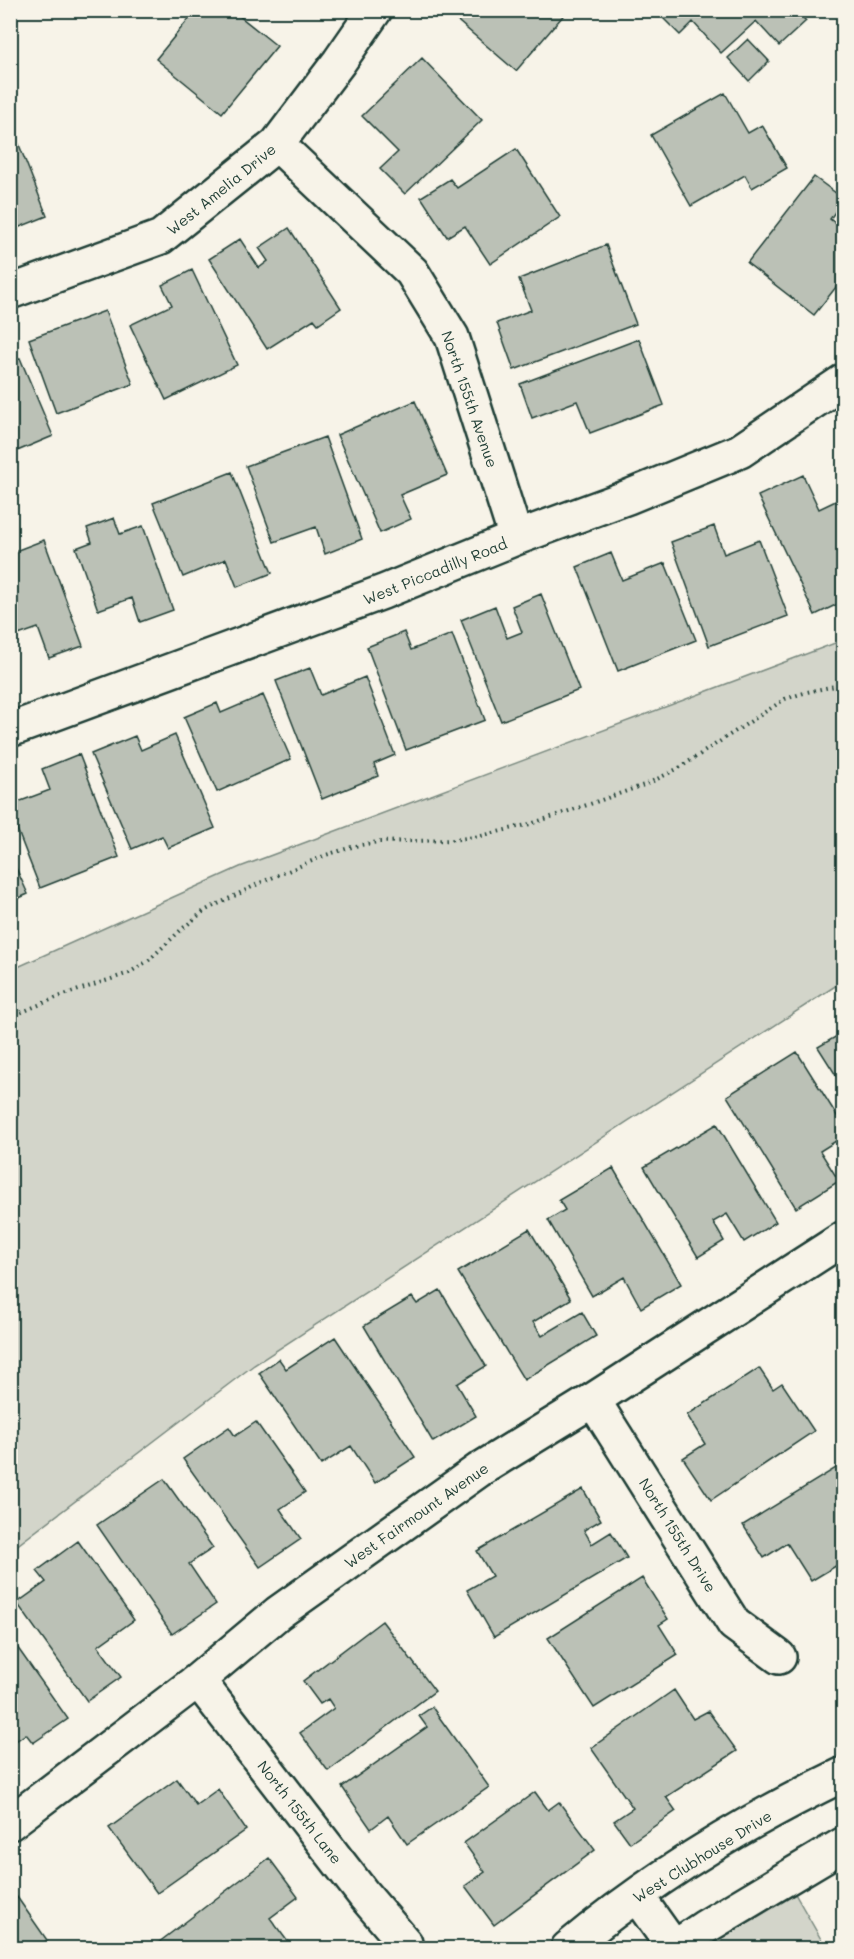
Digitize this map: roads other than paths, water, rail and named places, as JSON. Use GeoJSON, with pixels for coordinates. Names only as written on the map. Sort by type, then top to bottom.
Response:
{"type":"FeatureCollection","features":[{"type":"Feature","properties":{"kind":"street","name":"West Amelia Drive"},"geometry":{"type":"LineString","coordinates":[[10,292],[161,237],[277,144],[375,10]]}},
{"type":"Feature","properties":{"kind":"street","name":"North 155th Avenue"},"geometry":{"type":"LineString","coordinates":[[277,144],[412,272],[452,337],[516,538]]}},
{"type":"Feature","properties":{"kind":"street","name":"West Piccadilly Road"},"geometry":{"type":"LineString","coordinates":[[10,730],[383,592],[740,451],[843,383]]}},
{"type":"Feature","properties":{"kind":"street","name":"West Fairmount Avenue"},"geometry":{"type":"LineString","coordinates":[[10,1823],[198,1680],[279,1613],[479,1470],[593,1400],[843,1238]]}},
{"type":"Feature","properties":{"kind":"street","name":"North 155th Drive"},"geometry":{"type":"LineString","coordinates":[[593,1400],[734,1624],[779,1657]]}},
{"type":"Feature","properties":{"kind":"street","name":"North 155th Lane"},"geometry":{"type":"LineString","coordinates":[[198,1680],[363,1895],[405,1943]]}},
{"type":"Feature","properties":{"kind":"street","name":"West Clubhouse Drive"},"geometry":{"type":"LineString","coordinates":[[568,1948],[604,1918],[714,1845],[843,1774]]}},
{"type":"Feature","properties":{"kind":"street"},"geometry":{"type":"LineString","coordinates":[[636,1896],[674,1948],[843,1844]]}}]}
